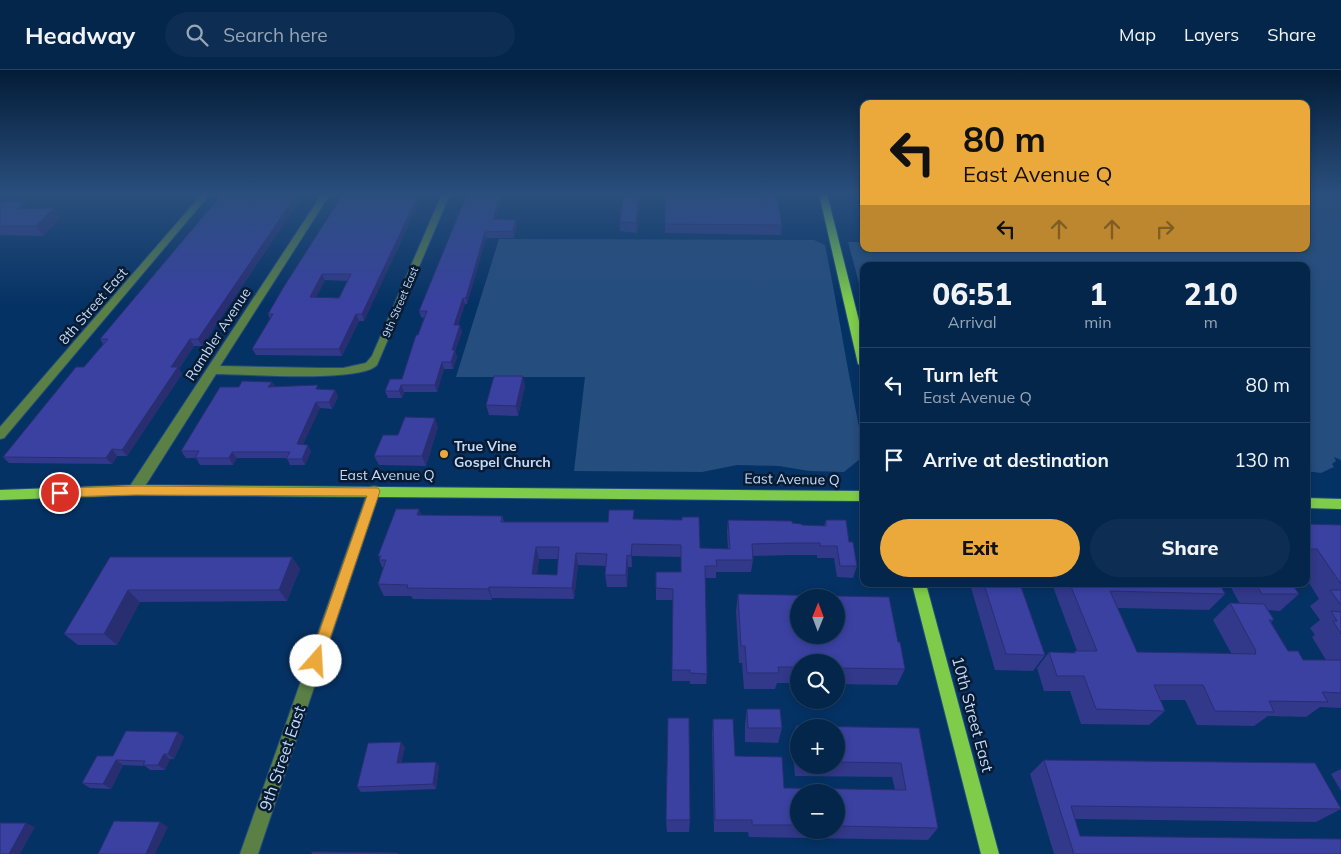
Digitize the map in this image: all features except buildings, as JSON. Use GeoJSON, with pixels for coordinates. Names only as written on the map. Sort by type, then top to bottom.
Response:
{"type":"FeatureCollection","features":[{"type":"Feature","properties":{"kind":"main road"},"geometry":{"type":"LineString","coordinates":[[832,231],[860,347]]}},
{"type":"Feature","properties":{"kind":"main road","name":"East Avenue Q"},"geometry":{"type":"LineString","coordinates":[[0,495],[135,490],[860,496]]}},
{"type":"Feature","properties":{"kind":"main road"},"geometry":{"type":"LineString","coordinates":[[1310,503],[1341,504]]}},
{"type":"Feature","properties":{"kind":"main road","name":"10th Street East"},"geometry":{"type":"LineString","coordinates":[[921,587],[990,854]]}},
{"type":"Feature","properties":{"kind":"street","name":"8th Street East"},"geometry":{"type":"LineString","coordinates":[[0,435],[175,231]]}},
{"type":"Feature","properties":{"kind":"street","name":"Rambler Avenue"},"geometry":{"type":"LineString","coordinates":[[135,490],[303,231]]}},
{"type":"Feature","properties":{"kind":"street","name":"9th Street East"},"geometry":{"type":"LineString","coordinates":[[213,370],[354,371],[370,366],[377,356],[430,231]]}},
{"type":"Feature","properties":{"kind":"street","name":"9th Street East"},"geometry":{"type":"LineString","coordinates":[[249,854],[374,491]]}},
{"type":"Feature","properties":{"kind":"shaded area"},"geometry":{"type":"Polygon","coordinates":[[[1310,231],[1341,231],[1341,460],[1334,457],[1336,461],[1332,464],[1334,467],[1321,473],[1310,472],[1310,262],[860,262],[860,287],[848,242],[860,242],[860,252],[1310,252],[1310,231]]]}},
{"type":"Feature","properties":{"kind":"shaded area"},"geometry":{"type":"Polygon","coordinates":[[[499,239],[814,240],[825,245],[860,430],[860,459],[844,472],[809,471],[779,466],[737,465],[702,472],[574,471],[585,377],[456,377],[499,239]]]}},
{"type":"Feature","properties":{"kind":"place","name":"True Vine Gospel Church"},"geometry":{"type":"Point","coordinates":[444,454]}},
{"type":"Feature","properties":{"kind":"route"},"geometry":{"type":"LineString","coordinates":[[60,493],[135,490],[374,491],[316,661]]}}]}
